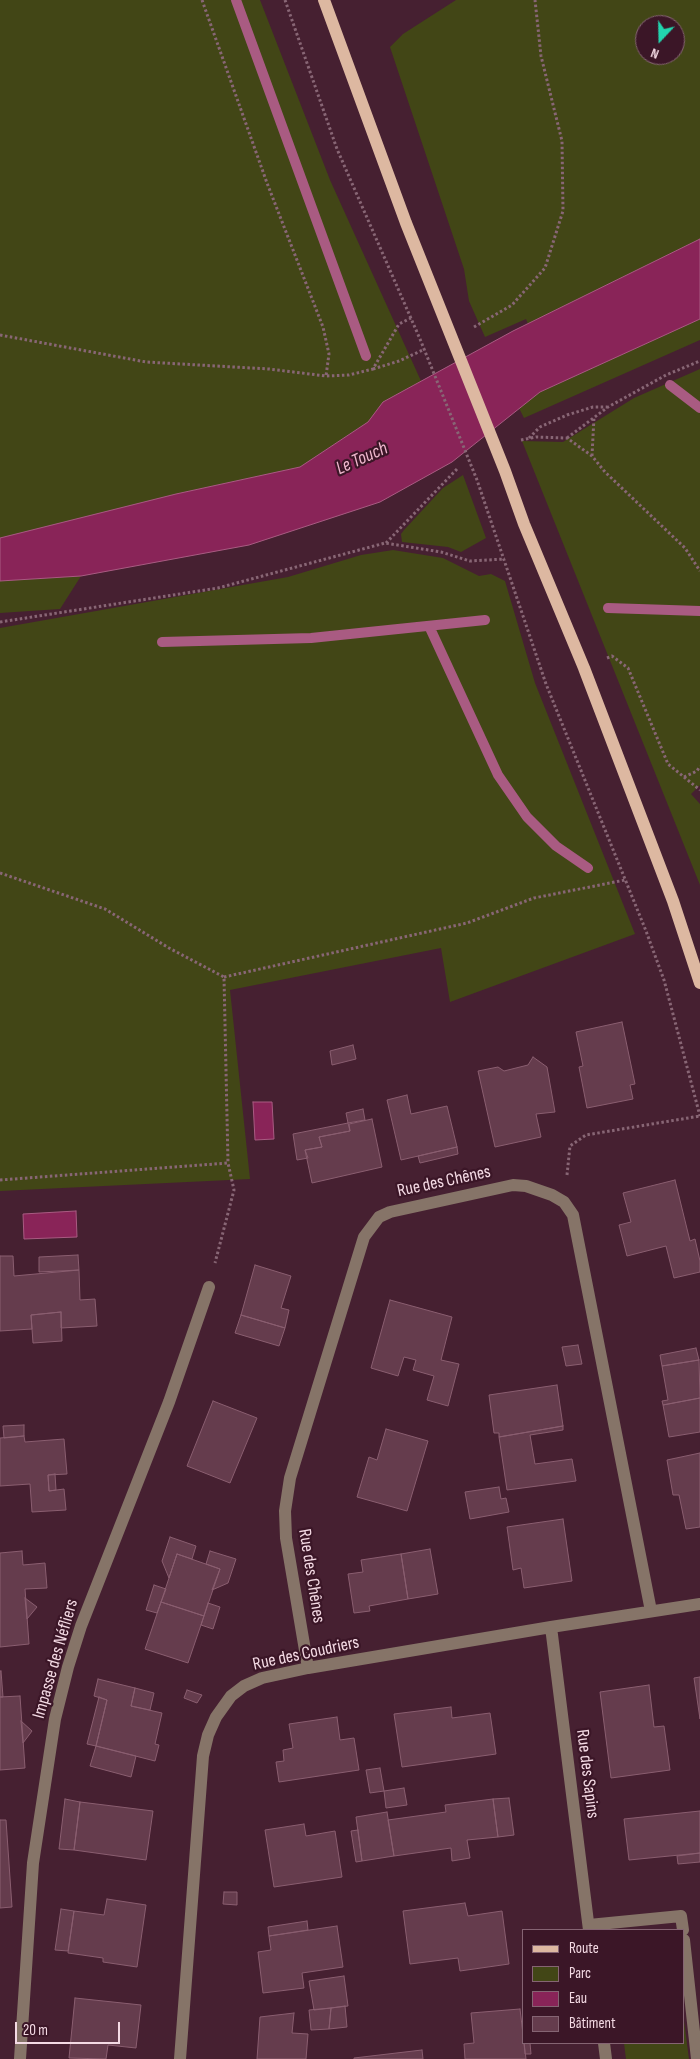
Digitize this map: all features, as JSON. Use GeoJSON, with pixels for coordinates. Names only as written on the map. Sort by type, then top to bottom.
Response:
{"type":"FeatureCollection","features":[{"type":"Feature","properties":{"kind":"main road"},"geometry":{"type":"LineString","coordinates":[[324,0],[402,214],[505,471],[524,524],[584,668],[673,901],[700,983]]}},
{"type":"Feature","properties":{"kind":"street","name":"Rue des Chênes"},"geometry":{"type":"LineString","coordinates":[[308,1668],[286,1538],[285,1511],[290,1478],[364,1237],[372,1225],[390,1212],[513,1185],[539,1190],[564,1202]]}},
{"type":"Feature","properties":{"kind":"street"},"geometry":{"type":"LineString","coordinates":[[564,1202],[573,1214],[577,1230],[651,1611]]}},
{"type":"Feature","properties":{"kind":"street","name":"Impasse des Néfliers"},"geometry":{"type":"LineString","coordinates":[[20,2059],[33,1863],[54,1728],[68,1668],[81,1626],[169,1402],[209,1288]]}},
{"type":"Feature","properties":{"kind":"street","name":"Rue des Coudriers"},"geometry":{"type":"LineString","coordinates":[[180,2059],[203,1756],[208,1735],[221,1710],[231,1696],[244,1686],[262,1678],[308,1668],[551,1626],[700,1604]]}},
{"type":"Feature","properties":{"kind":"street","name":"Rue des Sapins"},"geometry":{"type":"LineString","coordinates":[[551,1626],[589,1928],[681,1916],[683,1929]]}},
{"type":"Feature","properties":{"kind":"street"},"geometry":{"type":"LineString","coordinates":[[685,1949],[697,2059]]}},
{"type":"Feature","properties":{"kind":"street"},"geometry":{"type":"LineString","coordinates":[[604,2044],[606,2059]]}},
{"type":"Feature","properties":{"kind":"path"},"geometry":{"type":"LineString","coordinates":[[202,0],[267,183],[322,327],[329,354],[326,376]]}},
{"type":"Feature","properties":{"kind":"path"},"geometry":{"type":"LineString","coordinates":[[285,0],[337,149],[420,339],[477,480],[546,684],[664,980],[700,1116],[586,1135],[570,1146],[564,1202]]}},
{"type":"Feature","properties":{"kind":"path"},"geometry":{"type":"LineString","coordinates":[[469,330],[486,322],[512,305],[544,268],[563,211],[562,142],[541,56],[535,0]]}},
{"type":"Feature","properties":{"kind":"path"},"geometry":{"type":"LineString","coordinates":[[373,369],[399,324],[411,318]]}},
{"type":"Feature","properties":{"kind":"path"},"geometry":{"type":"LineString","coordinates":[[0,335],[146,362],[269,369],[326,376],[349,375],[373,369],[399,361],[434,345]]}},
{"type":"Feature","properties":{"kind":"path"},"geometry":{"type":"LineString","coordinates":[[567,438],[608,407],[666,375],[700,361]]}},
{"type":"Feature","properties":{"kind":"path"},"geometry":{"type":"LineString","coordinates":[[529,438],[540,427],[567,415],[593,407],[608,407]]}},
{"type":"Feature","properties":{"kind":"path"},"geometry":{"type":"LineString","coordinates":[[592,456],[594,417]]}},
{"type":"Feature","properties":{"kind":"path"},"geometry":{"type":"LineString","coordinates":[[521,440],[529,438],[567,438],[592,456],[605,472],[685,548],[700,571]]}},
{"type":"Feature","properties":{"kind":"path"},"geometry":{"type":"LineString","coordinates":[[385,544],[456,469]]}},
{"type":"Feature","properties":{"kind":"path"},"geometry":{"type":"LineString","coordinates":[[0,622],[218,588],[385,544],[441,552],[470,561],[505,559]]}},
{"type":"Feature","properties":{"kind":"path"},"geometry":{"type":"LineString","coordinates":[[602,660],[612,656],[628,668],[668,764],[700,790]]}},
{"type":"Feature","properties":{"kind":"path"},"geometry":{"type":"LineString","coordinates":[[684,776],[697,770],[700,766]]}},
{"type":"Feature","properties":{"kind":"path"},"geometry":{"type":"LineString","coordinates":[[0,873],[105,909],[169,948],[224,977],[466,924],[534,898],[625,880]]}},
{"type":"Feature","properties":{"kind":"path"},"geometry":{"type":"LineString","coordinates":[[209,1288],[234,1190],[228,1163],[224,977]]}},
{"type":"Feature","properties":{"kind":"path"},"geometry":{"type":"LineString","coordinates":[[0,1180],[228,1163]]}},
{"type":"Feature","properties":{"kind":"green space"},"geometry":{"type":"Polygon","coordinates":[[[0,0],[260,0],[330,180],[421,381],[383,402],[368,422],[300,467],[176,494],[0,538],[0,0]]]}},
{"type":"Feature","properties":{"kind":"green space"},"geometry":{"type":"Polygon","coordinates":[[[456,0],[700,0],[700,239],[528,324],[526,319],[485,337],[469,301],[464,269],[390,47],[403,34],[456,0]]]}},
{"type":"Feature","properties":{"kind":"green space"},"geometry":{"type":"Polygon","coordinates":[[[700,319],[700,340],[524,418],[519,408],[540,392],[700,319]]]}},
{"type":"Feature","properties":{"kind":"green space"},"geometry":{"type":"Polygon","coordinates":[[[700,369],[700,785],[691,794],[700,804],[700,885],[522,441],[563,442],[634,398],[700,369]]]}},
{"type":"Feature","properties":{"kind":"green space"},"geometry":{"type":"Polygon","coordinates":[[[463,475],[486,538],[461,552],[448,547],[402,542],[401,534],[404,530],[443,488],[463,475]]]}},
{"type":"Feature","properties":{"kind":"green space"},"geometry":{"type":"Polygon","coordinates":[[[393,550],[443,558],[479,576],[491,574],[505,581],[535,683],[635,934],[450,1002],[441,948],[230,990],[250,1179],[0,1191],[0,628],[288,577],[361,555],[393,550]]]}},
{"type":"Feature","properties":{"kind":"green space"},"geometry":{"type":"Polygon","coordinates":[[[81,576],[60,609],[0,613],[0,581],[81,576]]]}},
{"type":"Feature","properties":{"kind":"green space"},"geometry":{"type":"Polygon","coordinates":[[[685,2029],[689,2059],[626,2059],[624,2044],[685,2044],[685,2029]]]}},
{"type":"Feature","properties":{"kind":"water","name":"Le Touch"},"geometry":{"type":"Polygon","coordinates":[[[700,239],[700,319],[540,392],[452,462],[380,502],[249,545],[81,576],[0,581],[0,538],[176,494],[300,467],[368,422],[383,402],[513,331],[700,239]]]}},
{"type":"Feature","properties":{"kind":"water"},"geometry":{"type":"Polygon","coordinates":[[[253,1102],[272,1102],[274,1139],[255,1140],[253,1102]]]}},
{"type":"Feature","properties":{"kind":"water"},"geometry":{"type":"Polygon","coordinates":[[[76,1211],[77,1237],[24,1239],[23,1214],[76,1211]]]}},
{"type":"Feature","properties":{"kind":"building"},"geometry":{"type":"Polygon","coordinates":[[[622,1022],[635,1084],[630,1085],[633,1099],[587,1108],[579,1067],[583,1066],[576,1032],[622,1022]]]}},
{"type":"Feature","properties":{"kind":"building"},"geometry":{"type":"Polygon","coordinates":[[[353,1045],[356,1059],[332,1065],[330,1051],[353,1045]]]}},
{"type":"Feature","properties":{"kind":"building"},"geometry":{"type":"Polygon","coordinates":[[[533,1057],[547,1067],[555,1112],[536,1114],[541,1137],[495,1147],[478,1071],[498,1067],[504,1071],[528,1065],[533,1057]]]}},
{"type":"Feature","properties":{"kind":"building"},"geometry":{"type":"Polygon","coordinates":[[[407,1095],[411,1114],[447,1106],[457,1147],[401,1160],[387,1100],[407,1095]]]}},
{"type":"Feature","properties":{"kind":"building"},"geometry":{"type":"Polygon","coordinates":[[[363,1109],[365,1120],[348,1123],[346,1113],[363,1109]]]}},
{"type":"Feature","properties":{"kind":"building"},"geometry":{"type":"Polygon","coordinates":[[[372,1119],[382,1167],[312,1183],[305,1150],[322,1147],[319,1137],[350,1131],[349,1124],[372,1119]]]}},
{"type":"Feature","properties":{"kind":"building"},"geometry":{"type":"Polygon","coordinates":[[[348,1123],[350,1131],[319,1137],[322,1147],[305,1150],[308,1158],[297,1160],[293,1134],[348,1123]]]}},
{"type":"Feature","properties":{"kind":"building"},"geometry":{"type":"Polygon","coordinates":[[[457,1147],[458,1154],[420,1163],[418,1156],[457,1147]]]}},
{"type":"Feature","properties":{"kind":"building"},"geometry":{"type":"Polygon","coordinates":[[[675,1180],[690,1241],[695,1239],[700,1261],[700,1272],[674,1278],[666,1246],[627,1256],[619,1225],[631,1222],[623,1193],[675,1180]]]}},
{"type":"Feature","properties":{"kind":"building"},"geometry":{"type":"Polygon","coordinates":[[[78,1255],[79,1270],[39,1272],[39,1257],[78,1255]]]}},
{"type":"Feature","properties":{"kind":"building"},"geometry":{"type":"Polygon","coordinates":[[[0,1256],[13,1256],[14,1276],[79,1270],[80,1300],[95,1299],[97,1326],[61,1328],[61,1312],[31,1315],[32,1329],[0,1331],[0,1256]]]}},
{"type":"Feature","properties":{"kind":"building"},"geometry":{"type":"Polygon","coordinates":[[[255,1265],[291,1276],[281,1308],[289,1310],[285,1328],[241,1315],[255,1265]]]}},
{"type":"Feature","properties":{"kind":"building"},"geometry":{"type":"Polygon","coordinates":[[[390,1300],[452,1317],[441,1360],[459,1364],[448,1406],[427,1400],[434,1376],[413,1370],[416,1360],[404,1357],[398,1376],[371,1368],[390,1300]]]}},
{"type":"Feature","properties":{"kind":"building"},"geometry":{"type":"Polygon","coordinates":[[[61,1312],[62,1341],[33,1343],[31,1315],[61,1312]]]}},
{"type":"Feature","properties":{"kind":"building"},"geometry":{"type":"Polygon","coordinates":[[[241,1315],[285,1328],[279,1346],[235,1333],[241,1315]]]}},
{"type":"Feature","properties":{"kind":"building"},"geometry":{"type":"Polygon","coordinates":[[[578,1345],[582,1364],[566,1366],[562,1347],[578,1345]]]}},
{"type":"Feature","properties":{"kind":"building"},"geometry":{"type":"Polygon","coordinates":[[[696,1348],[699,1360],[662,1366],[660,1355],[696,1348]]]}},
{"type":"Feature","properties":{"kind":"building"},"geometry":{"type":"Polygon","coordinates":[[[699,1360],[700,1398],[663,1405],[662,1401],[668,1400],[662,1366],[699,1360]]]}},
{"type":"Feature","properties":{"kind":"building"},"geometry":{"type":"Polygon","coordinates":[[[557,1385],[563,1426],[499,1437],[499,1433],[494,1433],[489,1395],[557,1385]]]}},
{"type":"Feature","properties":{"kind":"building"},"geometry":{"type":"Polygon","coordinates":[[[700,1398],[700,1432],[669,1437],[663,1405],[700,1398]]]}},
{"type":"Feature","properties":{"kind":"building"},"geometry":{"type":"Polygon","coordinates":[[[213,1401],[257,1418],[230,1483],[187,1466],[213,1401]]]}},
{"type":"Feature","properties":{"kind":"building"},"geometry":{"type":"Polygon","coordinates":[[[24,1425],[24,1436],[4,1438],[3,1426],[24,1425]]]}},
{"type":"Feature","properties":{"kind":"building"},"geometry":{"type":"Polygon","coordinates":[[[563,1426],[563,1430],[530,1435],[535,1464],[572,1459],[576,1481],[507,1490],[499,1437],[563,1426]]]}},
{"type":"Feature","properties":{"kind":"building"},"geometry":{"type":"Polygon","coordinates":[[[386,1429],[428,1441],[407,1511],[357,1497],[369,1457],[377,1460],[386,1429]]]}},
{"type":"Feature","properties":{"kind":"building"},"geometry":{"type":"Polygon","coordinates":[[[24,1436],[25,1442],[64,1439],[67,1474],[48,1475],[49,1491],[64,1489],[66,1510],[32,1512],[30,1484],[0,1486],[0,1438],[24,1436]]]}},
{"type":"Feature","properties":{"kind":"building"},"geometry":{"type":"Polygon","coordinates":[[[700,1453],[700,1527],[686,1529],[679,1495],[673,1495],[667,1460],[700,1453]]]}},
{"type":"Feature","properties":{"kind":"building"},"geometry":{"type":"Polygon","coordinates":[[[55,1474],[56,1490],[49,1491],[48,1475],[55,1474]]]}},
{"type":"Feature","properties":{"kind":"building"},"geometry":{"type":"Polygon","coordinates":[[[499,1487],[501,1499],[506,1498],[509,1512],[470,1519],[465,1492],[499,1487]]]}},
{"type":"Feature","properties":{"kind":"building"},"geometry":{"type":"Polygon","coordinates":[[[563,1519],[572,1581],[524,1588],[521,1568],[513,1570],[507,1527],[563,1519]]]}},
{"type":"Feature","properties":{"kind":"building"},"geometry":{"type":"Polygon","coordinates":[[[170,1537],[196,1546],[192,1559],[177,1554],[169,1578],[162,1561],[170,1537]]]}},
{"type":"Feature","properties":{"kind":"building"},"geometry":{"type":"Polygon","coordinates":[[[430,1549],[438,1594],[408,1599],[401,1554],[430,1549]]]}},
{"type":"Feature","properties":{"kind":"building"},"geometry":{"type":"Polygon","coordinates":[[[22,1551],[23,1565],[45,1563],[47,1588],[25,1589],[29,1644],[0,1647],[0,1553],[22,1551]]]}},
{"type":"Feature","properties":{"kind":"building"},"geometry":{"type":"Polygon","coordinates":[[[210,1551],[236,1559],[228,1583],[212,1590],[220,1569],[206,1564],[210,1551]]]}},
{"type":"Feature","properties":{"kind":"building"},"geometry":{"type":"Polygon","coordinates":[[[177,1554],[220,1569],[204,1616],[161,1602],[177,1554]]]}},
{"type":"Feature","properties":{"kind":"building"},"geometry":{"type":"Polygon","coordinates":[[[401,1554],[408,1599],[369,1606],[370,1611],[354,1613],[348,1574],[363,1572],[361,1560],[401,1554]]]}},
{"type":"Feature","properties":{"kind":"building"},"geometry":{"type":"Polygon","coordinates":[[[154,1585],[166,1589],[157,1613],[146,1610],[154,1585]]]}},
{"type":"Feature","properties":{"kind":"building"},"geometry":{"type":"Polygon","coordinates":[[[25,1598],[37,1607],[27,1619],[25,1598]]]}},
{"type":"Feature","properties":{"kind":"building"},"geometry":{"type":"Polygon","coordinates":[[[161,1602],[204,1616],[188,1663],[145,1649],[161,1602]]]}},
{"type":"Feature","properties":{"kind":"building"},"geometry":{"type":"Polygon","coordinates":[[[208,1603],[220,1607],[213,1629],[201,1625],[208,1603]]]}},
{"type":"Feature","properties":{"kind":"building"},"geometry":{"type":"Polygon","coordinates":[[[1,1671],[3,1697],[0,1697],[1,1671]]]}},
{"type":"Feature","properties":{"kind":"building"},"geometry":{"type":"Polygon","coordinates":[[[700,1677],[700,1719],[694,1678],[700,1677]]]}},
{"type":"Feature","properties":{"kind":"building"},"geometry":{"type":"Polygon","coordinates":[[[98,1679],[135,1688],[131,1706],[162,1713],[155,1744],[159,1745],[155,1761],[96,1746],[107,1700],[94,1696],[98,1679]]]}},
{"type":"Feature","properties":{"kind":"building"},"geometry":{"type":"Polygon","coordinates":[[[649,1685],[654,1727],[664,1726],[670,1770],[611,1778],[600,1692],[649,1685]]]}},
{"type":"Feature","properties":{"kind":"building"},"geometry":{"type":"Polygon","coordinates":[[[135,1688],[154,1693],[150,1710],[131,1706],[135,1688]]]}},
{"type":"Feature","properties":{"kind":"building"},"geometry":{"type":"Polygon","coordinates":[[[187,1690],[202,1695],[197,1703],[184,1698],[187,1690]]]}},
{"type":"Feature","properties":{"kind":"building"},"geometry":{"type":"Polygon","coordinates":[[[20,1696],[25,1768],[0,1770],[0,1697],[20,1696]]]}},
{"type":"Feature","properties":{"kind":"building"},"geometry":{"type":"Polygon","coordinates":[[[99,1697],[107,1700],[96,1746],[87,1744],[99,1697]]]}},
{"type":"Feature","properties":{"kind":"building"},"geometry":{"type":"Polygon","coordinates":[[[451,1707],[452,1718],[490,1713],[496,1754],[402,1767],[394,1714],[451,1707]]]}},
{"type":"Feature","properties":{"kind":"building"},"geometry":{"type":"Polygon","coordinates":[[[337,1717],[340,1740],[354,1738],[359,1770],[279,1782],[276,1762],[284,1761],[283,1750],[293,1748],[289,1724],[337,1717]]]}},
{"type":"Feature","properties":{"kind":"building"},"geometry":{"type":"Polygon","coordinates":[[[21,1721],[32,1731],[23,1743],[21,1721]]]}},
{"type":"Feature","properties":{"kind":"building"},"geometry":{"type":"Polygon","coordinates":[[[96,1746],[136,1756],[131,1777],[90,1766],[96,1746]]]}},
{"type":"Feature","properties":{"kind":"building"},"geometry":{"type":"Polygon","coordinates":[[[380,1768],[384,1791],[370,1793],[366,1770],[380,1768]]]}},
{"type":"Feature","properties":{"kind":"building"},"geometry":{"type":"Polygon","coordinates":[[[404,1788],[407,1805],[386,1808],[384,1791],[404,1788]]]}},
{"type":"Feature","properties":{"kind":"building"},"geometry":{"type":"Polygon","coordinates":[[[509,1798],[514,1835],[498,1837],[493,1799],[509,1798]]]}},
{"type":"Feature","properties":{"kind":"building"},"geometry":{"type":"Polygon","coordinates":[[[65,1799],[80,1802],[74,1850],[59,1849],[65,1799]]]}},
{"type":"Feature","properties":{"kind":"building"},"geometry":{"type":"Polygon","coordinates":[[[493,1799],[498,1837],[467,1840],[470,1858],[452,1861],[451,1848],[394,1856],[388,1820],[446,1812],[445,1805],[493,1799]]]}},
{"type":"Feature","properties":{"kind":"building"},"geometry":{"type":"Polygon","coordinates":[[[80,1802],[153,1811],[146,1860],[74,1850],[80,1802]]]}},
{"type":"Feature","properties":{"kind":"building"},"geometry":{"type":"Polygon","coordinates":[[[700,1811],[700,1853],[629,1860],[624,1819],[700,1811]]]}},
{"type":"Feature","properties":{"kind":"building"},"geometry":{"type":"Polygon","coordinates":[[[387,1812],[394,1856],[362,1861],[356,1817],[387,1812]]]}},
{"type":"Feature","properties":{"kind":"building"},"geometry":{"type":"Polygon","coordinates":[[[0,1820],[6,1820],[12,1907],[0,1908],[0,1820]]]}},
{"type":"Feature","properties":{"kind":"building"},"geometry":{"type":"Polygon","coordinates":[[[304,1824],[306,1836],[335,1831],[342,1877],[274,1887],[265,1830],[304,1824]]]}},
{"type":"Feature","properties":{"kind":"building"},"geometry":{"type":"Polygon","coordinates":[[[358,1830],[362,1861],[356,1862],[351,1831],[358,1830]]]}},
{"type":"Feature","properties":{"kind":"building"},"geometry":{"type":"Polygon","coordinates":[[[700,1853],[700,1862],[678,1864],[677,1856],[700,1853]]]}},
{"type":"Feature","properties":{"kind":"building"},"geometry":{"type":"Polygon","coordinates":[[[224,1892],[237,1892],[237,1905],[223,1904],[224,1892]]]}},
{"type":"Feature","properties":{"kind":"building"},"geometry":{"type":"Polygon","coordinates":[[[107,1899],[146,1905],[137,1967],[103,1962],[103,1958],[68,1953],[74,1911],[104,1915],[107,1899]]]}},
{"type":"Feature","properties":{"kind":"building"},"geometry":{"type":"Polygon","coordinates":[[[465,1903],[468,1916],[502,1911],[509,1964],[460,1971],[458,1958],[410,1964],[403,1911],[465,1903]]]}},
{"type":"Feature","properties":{"kind":"building"},"geometry":{"type":"Polygon","coordinates":[[[61,1909],[74,1911],[68,1951],[55,1950],[61,1909]]]}},
{"type":"Feature","properties":{"kind":"building"},"geometry":{"type":"Polygon","coordinates":[[[307,1921],[308,1930],[269,1936],[268,1927],[307,1921]]]}},
{"type":"Feature","properties":{"kind":"building"},"geometry":{"type":"Polygon","coordinates":[[[337,1926],[343,1967],[302,1973],[304,1988],[263,1993],[258,1952],[271,1950],[269,1936],[337,1926]]]}},
{"type":"Feature","properties":{"kind":"building"},"geometry":{"type":"Polygon","coordinates":[[[344,1976],[348,2006],[314,2010],[309,1981],[344,1976]]]}},
{"type":"Feature","properties":{"kind":"building"},"geometry":{"type":"Polygon","coordinates":[[[75,1998],[141,2005],[136,2048],[108,2045],[106,2059],[69,2058],[75,1998]]]}},
{"type":"Feature","properties":{"kind":"building"},"geometry":{"type":"Polygon","coordinates":[[[345,2006],[347,2027],[329,2029],[331,2008],[345,2006]]]}},
{"type":"Feature","properties":{"kind":"building"},"geometry":{"type":"Polygon","coordinates":[[[331,2008],[329,2029],[311,2030],[309,2010],[331,2008]]]}},
{"type":"Feature","properties":{"kind":"building"},"geometry":{"type":"Polygon","coordinates":[[[520,2009],[522,2044],[524,2044],[526,2059],[465,2059],[464,2044],[474,2043],[471,2013],[520,2009]]]}},
{"type":"Feature","properties":{"kind":"building"},"geometry":{"type":"Polygon","coordinates":[[[294,2013],[292,2033],[308,2034],[306,2059],[257,2059],[260,2017],[294,2013]]]}},
{"type":"Feature","properties":{"kind":"building"},"geometry":{"type":"Polygon","coordinates":[[[524,2044],[530,2044],[531,2054],[525,2054],[524,2044]]]}},
{"type":"Feature","properties":{"kind":"building"},"geometry":{"type":"Polygon","coordinates":[[[422,2050],[423,2059],[354,2059],[354,2058],[422,2050]]]}},
{"type":"Feature","properties":{"kind":"waterway"},"geometry":{"type":"LineString","coordinates":[[236,0],[366,356]]}},
{"type":"Feature","properties":{"kind":"waterway"},"geometry":{"type":"LineString","coordinates":[[670,385],[700,408]]}},
{"type":"Feature","properties":{"kind":"waterway"},"geometry":{"type":"LineString","coordinates":[[608,608],[700,611]]}},
{"type":"Feature","properties":{"kind":"waterway"},"geometry":{"type":"LineString","coordinates":[[162,642],[311,638],[485,620]]}},
{"type":"Feature","properties":{"kind":"waterway"},"geometry":{"type":"LineString","coordinates":[[429,626],[498,775],[527,817],[556,846],[588,868]]}}]}
